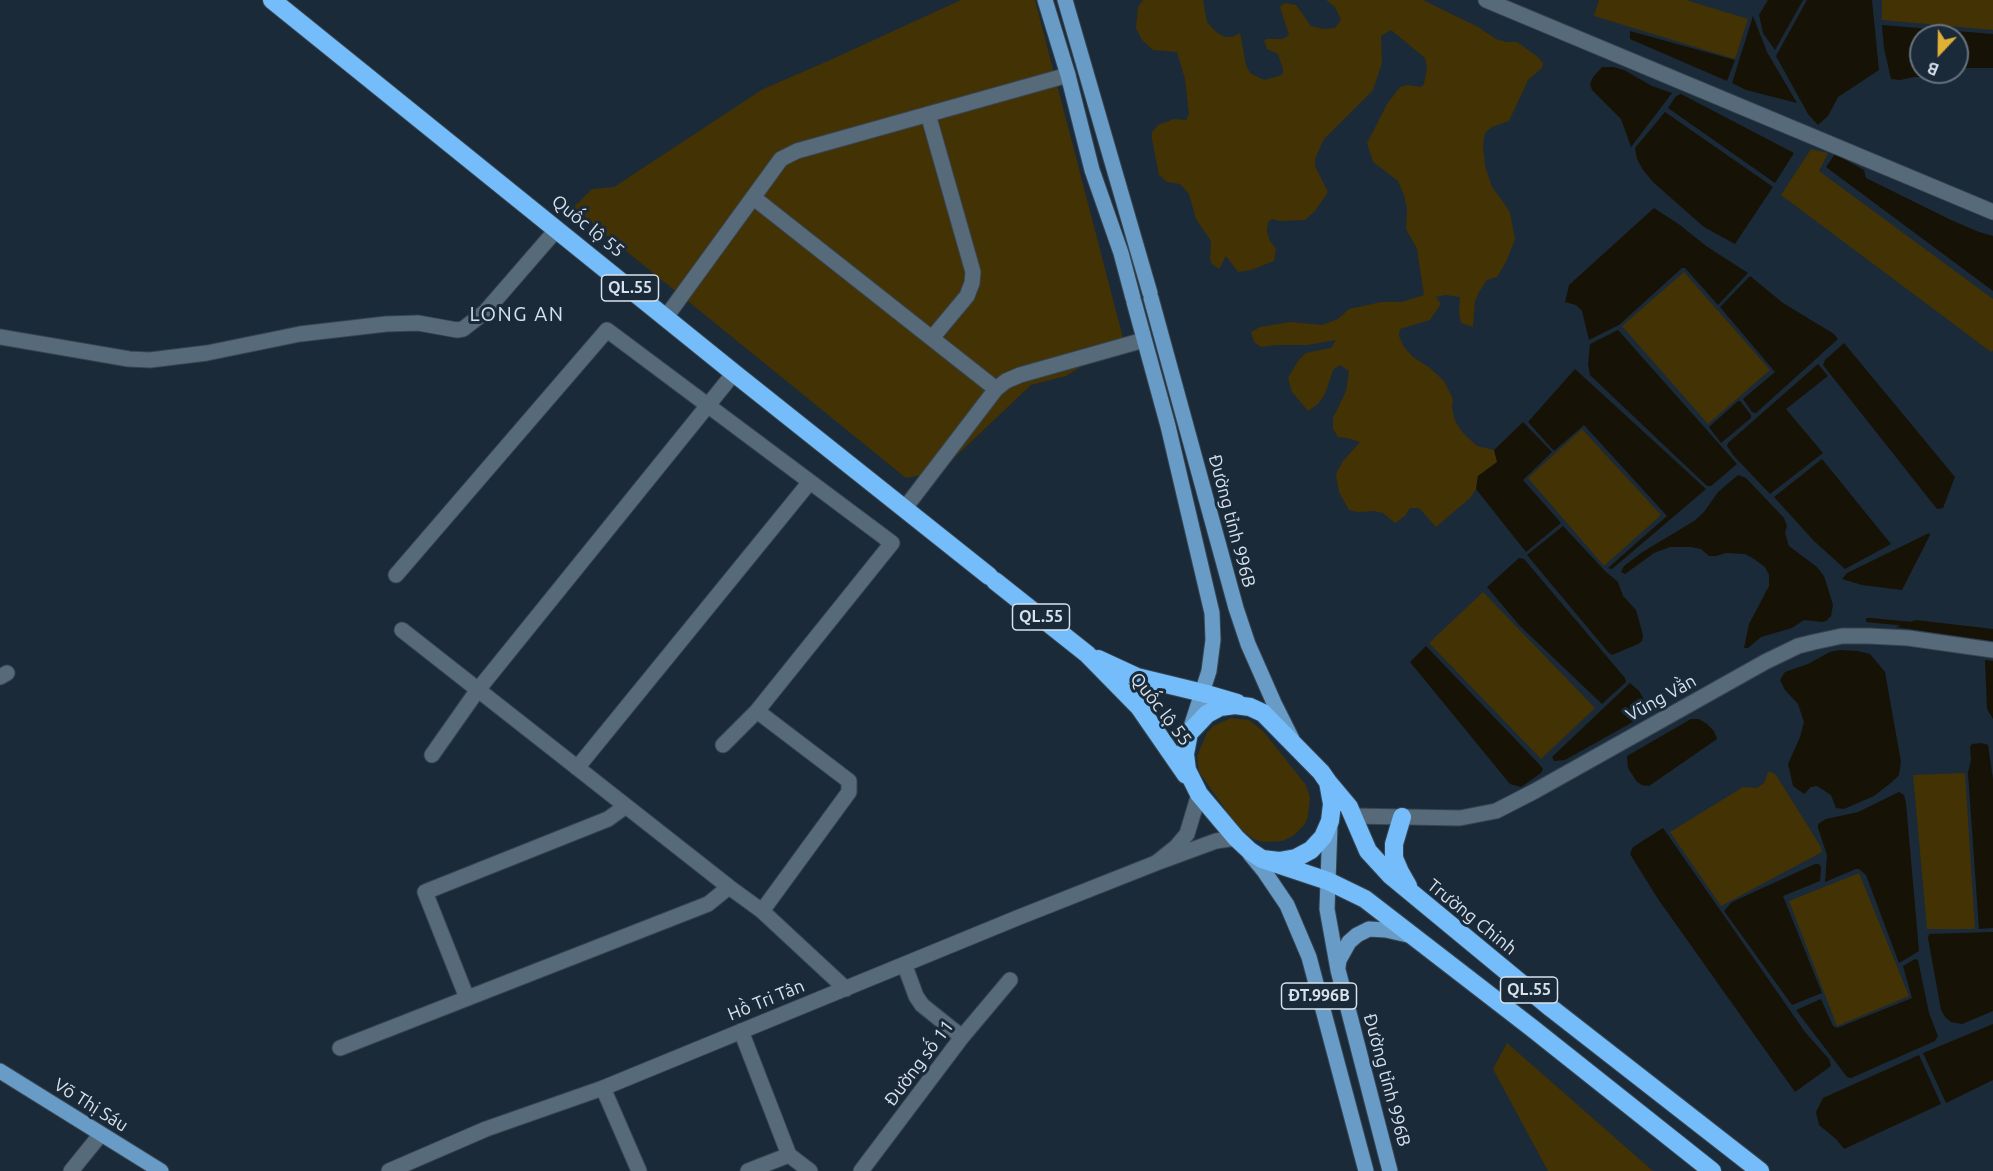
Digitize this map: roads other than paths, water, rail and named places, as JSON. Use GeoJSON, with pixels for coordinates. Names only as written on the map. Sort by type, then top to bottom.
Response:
{"type":"FeatureCollection","features":[{"type":"Feature","properties":{"kind":"highway","name":"Quốc lộ 55"},"geometry":{"type":"LineString","coordinates":[[272,0],[734,374],[1087,654],[1139,707],[1198,794]]}},
{"type":"Feature","properties":{"kind":"highway","name":"Quốc lộ 55"},"geometry":{"type":"LineString","coordinates":[[1087,654],[1137,677],[1250,707]]}},
{"type":"Feature","properties":{"kind":"highway"},"geometry":{"type":"LineString","coordinates":[[1235,705],[1250,707],[1263,713],[1296,747],[1328,782],[1332,804],[1330,821],[1323,837],[1311,850],[1296,858],[1279,861],[1262,859],[1236,838],[1198,794],[1187,770],[1185,754],[1189,732],[1207,714],[1220,707],[1235,705]]}},
{"type":"Feature","properties":{"kind":"highway","name":"Trường Chinh"},"geometry":{"type":"LineString","coordinates":[[1328,782],[1342,797],[1368,851],[1378,864],[1418,900],[1569,1022],[1760,1171]]}},
{"type":"Feature","properties":{"kind":"highway"},"geometry":{"type":"LineString","coordinates":[[1402,817],[1394,844],[1394,858],[1418,900]]}},
{"type":"Feature","properties":{"kind":"highway","name":"QL.55"},"geometry":{"type":"LineString","coordinates":[[1262,859],[1328,881],[1365,899],[1712,1171]]}},
{"type":"Feature","properties":{"kind":"main road"},"geometry":{"type":"LineString","coordinates":[[1045,0],[1068,75],[1092,170],[1121,253],[1168,426],[1212,613],[1213,640],[1209,671],[1189,732]]}},
{"type":"Feature","properties":{"kind":"main road","name":"Đường tỉnh 996B"},"geometry":{"type":"LineString","coordinates":[[1065,0],[1236,608],[1255,660],[1296,747]]}},
{"type":"Feature","properties":{"kind":"main road","name":"Đường tỉnh 996B"},"geometry":{"type":"LineString","coordinates":[[1330,821],[1327,909],[1338,970],[1390,1171]]}},
{"type":"Feature","properties":{"kind":"main road","name":"ĐT.996B"},"geometry":{"type":"LineString","coordinates":[[1236,838],[1264,871],[1287,905],[1309,957],[1366,1171]]}},
{"type":"Feature","properties":{"kind":"main road"},"geometry":{"type":"LineString","coordinates":[[1338,970],[1339,960],[1349,942],[1369,929],[1414,936]]}},
{"type":"Feature","properties":{"kind":"main road","name":"Võ Thị Sáu"},"geometry":{"type":"LineString","coordinates":[[0,1071],[161,1171]]}},
{"type":"Feature","properties":{"kind":"street"},"geometry":{"type":"LineString","coordinates":[[1486,0],[1993,212]]}},
{"type":"Feature","properties":{"kind":"street"},"geometry":{"type":"LineString","coordinates":[[666,317],[781,159],[797,151],[1068,75]]}},
{"type":"Feature","properties":{"kind":"street"},"geometry":{"type":"LineString","coordinates":[[928,114],[973,272],[967,296],[932,338]]}},
{"type":"Feature","properties":{"kind":"street"},"geometry":{"type":"LineString","coordinates":[[754,198],[996,389]]}},
{"type":"Feature","properties":{"kind":"street"},"geometry":{"type":"LineString","coordinates":[[0,337],[129,359],[150,360],[207,353],[300,334],[386,324],[418,323],[457,330],[462,329],[485,312],[557,229]]}},
{"type":"Feature","properties":{"kind":"street"},"geometry":{"type":"LineString","coordinates":[[396,575],[607,330],[892,543],[756,711],[723,745]]}},
{"type":"Feature","properties":{"kind":"street"},"geometry":{"type":"LineString","coordinates":[[904,508],[996,389],[1006,381],[1144,340]]}},
{"type":"Feature","properties":{"kind":"street"},"geometry":{"type":"LineString","coordinates":[[432,755],[477,691],[734,374]]}},
{"type":"Feature","properties":{"kind":"street"},"geometry":{"type":"LineString","coordinates":[[577,768],[809,483]]}},
{"type":"Feature","properties":{"kind":"street"},"geometry":{"type":"LineString","coordinates":[[402,630],[477,691],[762,911],[846,989]]}},
{"type":"Feature","properties":{"kind":"street","name":"Vũng Vằn"},"geometry":{"type":"LineString","coordinates":[[1353,816],[1460,818],[1496,811],[1798,646],[1842,636],[1869,636],[1908,638],[1993,650]]}},
{"type":"Feature","properties":{"kind":"street"},"geometry":{"type":"LineString","coordinates":[[756,711],[849,782],[849,792],[762,911]]}},
{"type":"Feature","properties":{"kind":"street"},"geometry":{"type":"LineString","coordinates":[[1156,864],[1176,847],[1186,834],[1198,794]]}},
{"type":"Feature","properties":{"kind":"street"},"geometry":{"type":"LineString","coordinates":[[467,998],[425,892],[608,819],[626,806]]}},
{"type":"Feature","properties":{"kind":"street","name":"Hồ Tri Tân"},"geometry":{"type":"LineString","coordinates":[[389,1171],[486,1130],[603,1088],[905,966],[1017,918],[1216,842],[1236,838]]}},
{"type":"Feature","properties":{"kind":"street"},"geometry":{"type":"LineString","coordinates":[[340,1048],[708,903],[729,887]]}},
{"type":"Feature","properties":{"kind":"street"},"geometry":{"type":"LineString","coordinates":[[905,966],[916,996],[922,1005],[962,1037]]}},
{"type":"Feature","properties":{"kind":"street","name":"Đường số 11"},"geometry":{"type":"LineString","coordinates":[[861,1171],[962,1037],[1010,980]]}},
{"type":"Feature","properties":{"kind":"street"},"geometry":{"type":"LineString","coordinates":[[741,1031],[789,1155],[810,1171]]}},
{"type":"Feature","properties":{"kind":"street"},"geometry":{"type":"LineString","coordinates":[[603,1088],[639,1171]]}},
{"type":"Feature","properties":{"kind":"street"},"geometry":{"type":"LineString","coordinates":[[71,1171],[102,1134]]}},
{"type":"Feature","properties":{"kind":"street"},"geometry":{"type":"LineString","coordinates":[[748,1171],[789,1155]]}},
{"type":"Feature","properties":{"kind":"waterway"},"geometry":{"type":"LineString","coordinates":[[1868,620],[1910,624]]}},
{"type":"Feature","properties":{"kind":"district","name":"LONG AN"},"geometry":{"type":"Point","coordinates":[517,314]}}]}
